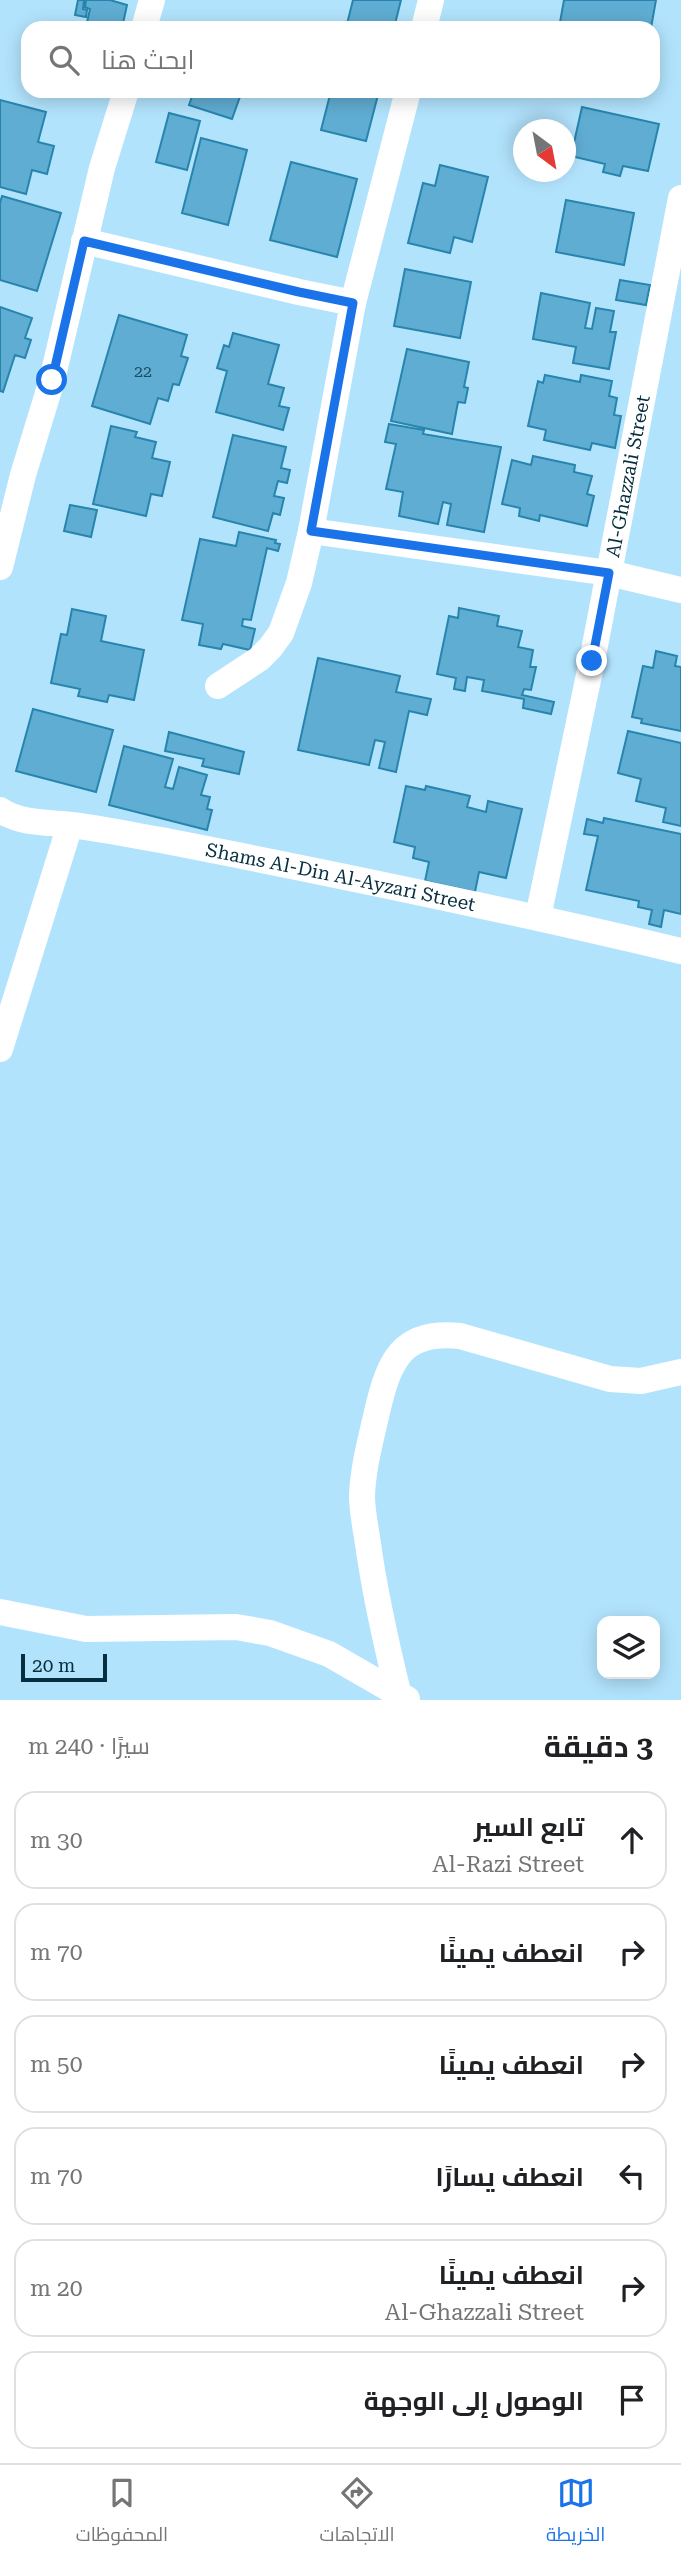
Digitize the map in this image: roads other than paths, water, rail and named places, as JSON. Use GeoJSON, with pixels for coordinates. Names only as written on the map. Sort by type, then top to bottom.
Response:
{"type":"FeatureCollection","features":[{"type":"Feature","properties":{"kind":"street"},"geometry":{"type":"LineString","coordinates":[[146,21],[152,0]]}},
{"type":"Feature","properties":{"kind":"street"},"geometry":{"type":"LineString","coordinates":[[426,21],[431,0]]}},
{"type":"Feature","properties":{"kind":"street"},"geometry":{"type":"LineString","coordinates":[[0,567],[23,475],[52,380],[84,241],[123,98]]}},
{"type":"Feature","properties":{"kind":"street"},"geometry":{"type":"LineString","coordinates":[[218,685],[259,659],[281,633],[299,583],[353,303],[406,98]]}},
{"type":"Feature","properties":{"kind":"street","name":"Al-Ghazzali Street"},"geometry":{"type":"LineString","coordinates":[[538,917],[609,573],[669,319],[681,198]]}},
{"type":"Feature","properties":{"kind":"street"},"geometry":{"type":"LineString","coordinates":[[84,241],[353,303]]}},
{"type":"Feature","properties":{"kind":"street"},"geometry":{"type":"LineString","coordinates":[[311,531],[609,573],[681,590]]}},
{"type":"Feature","properties":{"kind":"street","name":"Shams Al-Din Al-Ayzari Street"},"geometry":{"type":"LineString","coordinates":[[0,810],[13,817],[158,840],[538,917],[681,951]]}},
{"type":"Feature","properties":{"kind":"street"},"geometry":{"type":"LineString","coordinates":[[0,1049],[70,825]]}},
{"type":"Feature","properties":{"kind":"street"},"geometry":{"type":"LineString","coordinates":[[403,1696],[371,1565],[362,1499],[367,1455],[385,1378],[397,1356],[419,1339],[438,1334],[460,1336],[610,1379],[641,1381],[681,1372]]}},
{"type":"Feature","properties":{"kind":"street"},"geometry":{"type":"LineString","coordinates":[[0,1612],[86,1629],[236,1627],[270,1633],[329,1654],[403,1696]]}}]}
